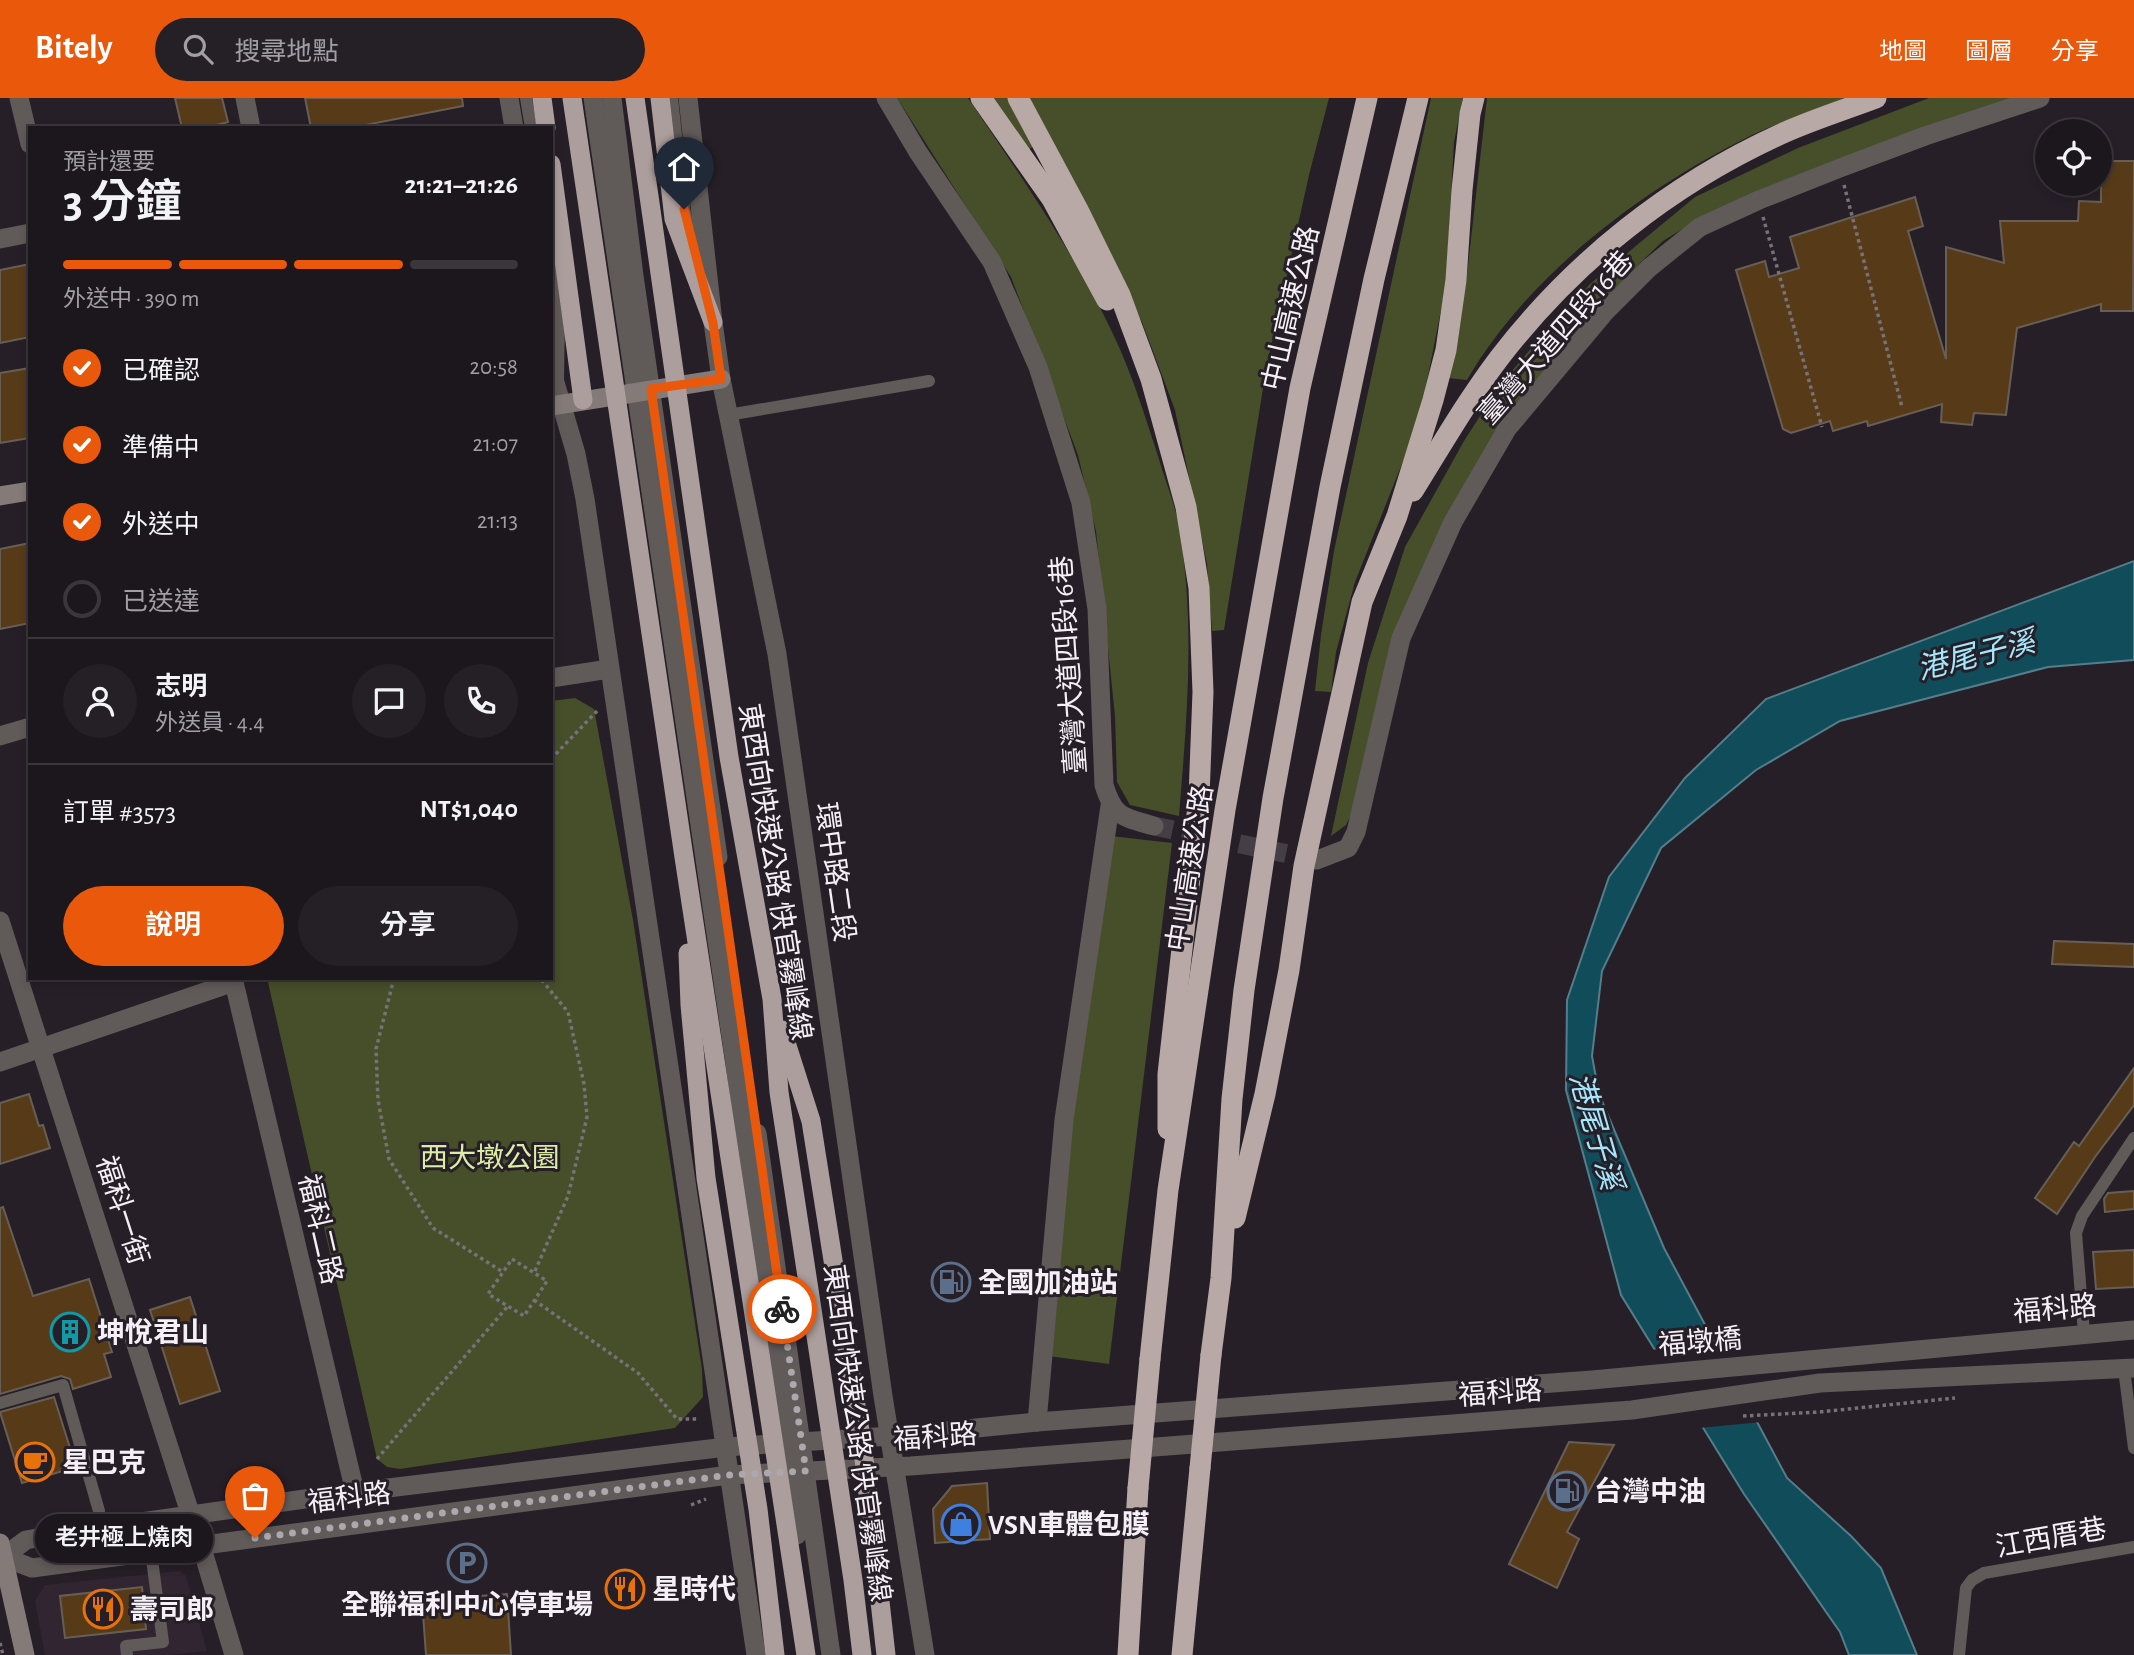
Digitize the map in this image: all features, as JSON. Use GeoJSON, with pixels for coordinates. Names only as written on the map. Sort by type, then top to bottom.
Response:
{"type":"FeatureCollection","features":[{"type":"Feature","properties":{"kind":"highway"},"geometry":{"type":"LineString","coordinates":[[542,98],[546,126]]}},
{"type":"Feature","properties":{"kind":"highway"},"geometry":{"type":"LineString","coordinates":[[572,98],[806,1655]]}},
{"type":"Feature","properties":{"kind":"highway","name":"東西向快速公路 快官霧峰線"},"geometry":{"type":"LineString","coordinates":[[635,98],[727,743],[772,999],[779,1092],[862,1655]]}},
{"type":"Feature","properties":{"kind":"highway"},"geometry":{"type":"LineString","coordinates":[[660,98],[679,214],[713,323]]}},
{"type":"Feature","properties":{"kind":"highway"},"geometry":{"type":"LineString","coordinates":[[981,98],[1052,199],[1151,379]]}},
{"type":"Feature","properties":{"kind":"highway"},"geometry":{"type":"LineString","coordinates":[[1018,98],[1120,296],[1151,379],[1185,507],[1199,587],[1203,635],[1199,797],[1168,1074],[1168,1190]]}},
{"type":"Feature","properties":{"kind":"highway","name":"中山高速公路"},"geometry":{"type":"LineString","coordinates":[[1128,1655],[1138,1488],[1168,1190],[1225,810],[1300,388],[1367,98]]}},
{"type":"Feature","properties":{"kind":"highway"},"geometry":{"type":"LineString","coordinates":[[1182,1655],[1199,1468],[1221,1278],[1233,1098],[1244,989],[1273,799],[1329,487],[1374,279],[1418,98]]}},
{"type":"Feature","properties":{"kind":"highway"},"geometry":{"type":"LineString","coordinates":[[1221,1278],[1265,1094],[1289,970],[1304,866],[1362,602],[1397,516],[1446,350],[1456,280],[1461,190],[1474,98]]}},
{"type":"Feature","properties":{"kind":"highway"},"geometry":{"type":"LineString","coordinates":[[1397,516],[1473,394],[1500,358],[1528,322],[1592,257],[1663,201],[1741,153],[1782,134],[1876,98]]}},
{"type":"Feature","properties":{"kind":"highway"},"geometry":{"type":"LineString","coordinates":[[553,175],[583,400]]}},
{"type":"Feature","properties":{"kind":"highway"},"geometry":{"type":"LineString","coordinates":[[684,857],[690,1005],[706,1178],[758,1509],[775,1655]]}},
{"type":"Feature","properties":{"kind":"highway"},"geometry":{"type":"LineString","coordinates":[[772,999],[811,1121],[863,1450],[886,1655]]}},
{"type":"Feature","properties":{"kind":"main road"},"geometry":{"type":"LineString","coordinates":[[556,392],[583,400],[721,379]]}},
{"type":"Feature","properties":{"kind":"main road"},"geometry":{"type":"LineString","coordinates":[[0,496],[28,491]]}},
{"type":"Feature","properties":{"kind":"main road"},"geometry":{"type":"LineString","coordinates":[[1,1552],[25,1655]]}},
{"type":"Feature","properties":{"kind":"street"},"geometry":{"type":"LineString","coordinates":[[19,98],[28,136]]}},
{"type":"Feature","properties":{"kind":"street"},"geometry":{"type":"LineString","coordinates":[[245,98],[251,126]]}},
{"type":"Feature","properties":{"kind":"street"},"geometry":{"type":"LineString","coordinates":[[509,98],[514,126]]}},
{"type":"Feature","properties":{"kind":"street"},"geometry":{"type":"LineString","coordinates":[[593,98],[643,390],[792,1443],[831,1655]]}},
{"type":"Feature","properties":{"kind":"street"},"geometry":{"type":"LineString","coordinates":[[612,98],[643,390]]}},
{"type":"Feature","properties":{"kind":"street","name":"環中路二段"},"geometry":{"type":"LineString","coordinates":[[688,98],[721,379],[777,653],[889,1436],[925,1655]]}},
{"type":"Feature","properties":{"kind":"street","name":"臺灣大道四段16巷"},"geometry":{"type":"LineString","coordinates":[[886,98],[918,152],[992,262],[1038,367],[1081,503],[1097,610],[1104,785],[1110,806],[1123,817],[1154,826]]}},
{"type":"Feature","properties":{"kind":"street","name":"臺灣大道四段16巷"},"geometry":{"type":"LineString","coordinates":[[1317,860],[1348,848],[1356,832],[1401,638],[1453,522],[1507,429],[1606,311],[1649,268],[1700,227],[1840,167],[2040,98]]}},
{"type":"Feature","properties":{"kind":"street"},"geometry":{"type":"LineString","coordinates":[[0,239],[28,233]]}},
{"type":"Feature","properties":{"kind":"street"},"geometry":{"type":"LineString","coordinates":[[556,392],[576,454],[756,1655]]}},
{"type":"Feature","properties":{"kind":"street"},"geometry":{"type":"LineString","coordinates":[[576,454],[583,400]]}},
{"type":"Feature","properties":{"kind":"street"},"geometry":{"type":"LineString","coordinates":[[553,678],[609,669]]}},
{"type":"Feature","properties":{"kind":"street"},"geometry":{"type":"LineString","coordinates":[[0,736],[28,728]]}},
{"type":"Feature","properties":{"kind":"street"},"geometry":{"type":"LineString","coordinates":[[1037,1422],[1064,1120],[1110,806]]}},
{"type":"Feature","properties":{"kind":"street","name":"福科一街"},"geometry":{"type":"LineString","coordinates":[[0,921],[191,1516]]}},
{"type":"Feature","properties":{"kind":"street"},"geometry":{"type":"LineString","coordinates":[[0,1062],[233,980]]}},
{"type":"Feature","properties":{"kind":"street","name":"福科二路"},"geometry":{"type":"LineString","coordinates":[[233,980],[355,1492]]}},
{"type":"Feature","properties":{"kind":"street","name":"福科路"},"geometry":{"type":"LineString","coordinates":[[1814,1359],[2134,1330]]}},
{"type":"Feature","properties":{"kind":"street","name":"福墩橋"},"geometry":{"type":"LineString","coordinates":[[1592,1380],[1814,1359]]}},
{"type":"Feature","properties":{"kind":"street","name":"福墩橋"},"geometry":{"type":"LineString","coordinates":[[1632,1410],[1820,1383],[2129,1368]]}},
{"type":"Feature","properties":{"kind":"street","name":"福科路"},"geometry":{"type":"LineString","coordinates":[[1,1552],[26,1540],[355,1492],[726,1447],[1592,1380]]}},
{"type":"Feature","properties":{"kind":"street","name":"福科路"},"geometry":{"type":"LineString","coordinates":[[1,1552],[32,1568],[729,1475],[895,1467],[1632,1410]]}},
{"type":"Feature","properties":{"kind":"street"},"geometry":{"type":"LineString","coordinates":[[797,1472],[813,1655]]}},
{"type":"Feature","properties":{"kind":"street"},"geometry":{"type":"LineString","coordinates":[[201,1545],[234,1655]]}},
{"type":"Feature","properties":{"kind":"lane"},"geometry":{"type":"LineString","coordinates":[[526,98],[531,126]]}},
{"type":"Feature","properties":{"kind":"lane"},"geometry":{"type":"LineString","coordinates":[[671,98],[679,214]]}},
{"type":"Feature","properties":{"kind":"lane"},"geometry":{"type":"LineString","coordinates":[[553,280],[559,318],[556,392]]}},
{"type":"Feature","properties":{"kind":"lane"},"geometry":{"type":"LineString","coordinates":[[728,415],[929,381]]}},
{"type":"Feature","properties":{"kind":"lane"},"geometry":{"type":"LineString","coordinates":[[2084,1333],[2076,1233],[2082,1216],[2134,1138]]}},
{"type":"Feature","properties":{"kind":"lane"},"geometry":{"type":"LineString","coordinates":[[2129,1368],[2134,1448]]}},
{"type":"Feature","properties":{"kind":"lane"},"geometry":{"type":"LineString","coordinates":[[0,1403],[63,1385],[99,1511]]}},
{"type":"Feature","properties":{"kind":"lane","name":"江西厝巷"},"geometry":{"type":"LineString","coordinates":[[1959,1655],[1964,1598],[1966,1588],[1972,1580],[1984,1573],[2134,1547]]}},
{"type":"Feature","properties":{"kind":"lane"},"geometry":{"type":"LineString","coordinates":[[127,1655],[126,1646],[163,1642],[151,1552]]}},
{"type":"Feature","properties":{"kind":"path"},"geometry":{"type":"LineString","coordinates":[[1840,167],[1902,407]]}},
{"type":"Feature","properties":{"kind":"path"},"geometry":{"type":"LineString","coordinates":[[1759,200],[1822,427]]}},
{"type":"Feature","properties":{"kind":"path"},"geometry":{"type":"LineString","coordinates":[[553,757],[601,707]]}},
{"type":"Feature","properties":{"kind":"path"},"geometry":{"type":"LineString","coordinates":[[393,980],[376,1049],[378,1100],[389,1159],[433,1227],[503,1272]]}},
{"type":"Feature","properties":{"kind":"path"},"geometry":{"type":"LineString","coordinates":[[535,1271],[568,1196],[587,1117],[584,1084],[568,1012],[542,980]]}},
{"type":"Feature","properties":{"kind":"path"},"geometry":{"type":"LineString","coordinates":[[512,1259],[535,1271],[547,1281],[524,1316],[488,1294],[512,1259]]}},
{"type":"Feature","properties":{"kind":"path"},"geometry":{"type":"LineString","coordinates":[[534,1300],[638,1373],[677,1419],[697,1419]]}},
{"type":"Feature","properties":{"kind":"path"},"geometry":{"type":"LineString","coordinates":[[377,1460],[508,1306]]}},
{"type":"Feature","properties":{"kind":"path"},"geometry":{"type":"LineString","coordinates":[[691,1505],[708,1498]]}},
{"type":"Feature","properties":{"kind":"path"},"geometry":{"type":"LineString","coordinates":[[0,1643],[3,1655]]}},
{"type":"Feature","properties":{"kind":"shaded area"},"geometry":{"type":"Polygon","coordinates":[[[180,1571],[186,1576],[207,1651],[168,1655],[45,1655],[35,1601],[45,1585],[180,1571]]]}},
{"type":"Feature","properties":{"kind":"green space"},"geometry":{"type":"Polygon","coordinates":[[[897,98],[968,98],[1027,185],[1082,274],[1127,365],[1174,505],[1184,558],[1188,668],[1179,816],[1130,805],[1117,782],[1115,716],[1096,531],[1078,455],[1011,277],[897,98]]]}},
{"type":"Feature","properties":{"kind":"green space"},"geometry":{"type":"Polygon","coordinates":[[[990,98],[1011,98],[1036,145],[1026,151],[990,98]]]}},
{"type":"Feature","properties":{"kind":"green space"},"geometry":{"type":"Polygon","coordinates":[[[1027,98],[1329,98],[1309,175],[1266,370],[1224,630],[1212,631],[1207,564],[1175,410],[1142,322],[1027,98]]]}},
{"type":"Feature","properties":{"kind":"green space"},"geometry":{"type":"Polygon","coordinates":[[[1431,98],[1463,98],[1454,142],[1446,285],[1419,421],[1355,582],[1336,652],[1331,692],[1315,691],[1334,551],[1431,98]]]}},
{"type":"Feature","properties":{"kind":"green space"},"geometry":{"type":"Polygon","coordinates":[[[1487,98],[1846,98],[1752,135],[1670,181],[1630,208],[1555,270],[1493,341],[1467,380],[1448,378],[1466,283],[1487,98]]]}},
{"type":"Feature","properties":{"kind":"green space"},"geometry":{"type":"Polygon","coordinates":[[[1929,98],[2017,98],[1705,215],[1663,241],[1641,262],[1541,378],[1412,594],[1359,798],[1346,825],[1331,836],[1368,663],[1405,547],[1464,441],[1500,385],[1590,284],[1695,197],[1798,148],[1929,98]]]}},
{"type":"Feature","properties":{"kind":"green space","name":"西大墩公園"},"geometry":{"type":"Polygon","coordinates":[[[575,698],[594,709],[633,920],[702,1369],[703,1397],[675,1428],[400,1469],[387,1467],[377,1459],[267,980],[553,980],[553,701],[575,698]]]}},
{"type":"Feature","properties":{"kind":"green space"},"geometry":{"type":"Polygon","coordinates":[[[1111,836],[1172,843],[1109,1364],[1048,1356],[1070,1115],[1111,836]]]}},
{"type":"Feature","properties":{"kind":"water","name":"港尾子溪"},"geometry":{"type":"Polygon","coordinates":[[[2134,561],[2134,660],[2048,667],[1840,721],[1756,770],[1661,848],[1602,971],[1592,1056],[1599,1094],[1664,1248],[1787,1478],[1851,1536],[1881,1568],[1917,1655],[1849,1655],[1840,1632],[1744,1494],[1621,1295],[1566,1090],[1567,1000],[1609,877],[1685,778],[1766,699],[2134,561]]]}},
{"type":"Feature","properties":{"kind":"pier"},"geometry":{"type":"Polygon","coordinates":[[[1719,1343],[1761,1422],[1699,1428],[1651,1350],[1719,1343]]]}},
{"type":"Feature","properties":{"kind":"building"},"geometry":{"type":"Polygon","coordinates":[[[175,98],[222,98],[228,122],[213,126],[182,126],[175,98]]]}},
{"type":"Feature","properties":{"kind":"building"},"geometry":{"type":"Polygon","coordinates":[[[305,98],[462,98],[463,106],[360,126],[311,126],[305,98]]]}},
{"type":"Feature","properties":{"kind":"building"},"geometry":{"type":"Polygon","coordinates":[[[2112,161],[2134,161],[2133,311],[2101,311],[2101,304],[2017,328],[2006,415],[1974,413],[1972,425],[1941,422],[1942,404],[1868,426],[1867,421],[1833,431],[1830,421],[1791,433],[1783,429],[1736,270],[1765,261],[1769,277],[1799,268],[1790,237],[1915,197],[1923,226],[1908,231],[1946,359],[1946,247],[2004,263],[2000,221],[2078,221],[2079,201],[2101,202],[2101,196],[2112,196],[2112,161]]]}},
{"type":"Feature","properties":{"kind":"building"},"geometry":{"type":"Polygon","coordinates":[[[28,264],[28,337],[0,343],[0,270],[28,264]]]}},
{"type":"Feature","properties":{"kind":"building"},"geometry":{"type":"Polygon","coordinates":[[[28,368],[28,438],[0,443],[0,373],[28,368]]]}},
{"type":"Feature","properties":{"kind":"building"},"geometry":{"type":"Polygon","coordinates":[[[28,543],[28,623],[0,629],[0,549],[28,543]]]}},
{"type":"Feature","properties":{"kind":"building"},"geometry":{"type":"Polygon","coordinates":[[[2054,941],[2134,944],[2134,967],[2052,964],[2054,941]]]}},
{"type":"Feature","properties":{"kind":"building"},"geometry":{"type":"Polygon","coordinates":[[[2134,1068],[2134,1105],[2057,1214],[2035,1198],[2074,1142],[2079,1146],[2134,1068]]]}},
{"type":"Feature","properties":{"kind":"building"},"geometry":{"type":"Polygon","coordinates":[[[29,1094],[39,1126],[43,1125],[50,1148],[0,1164],[0,1103],[29,1094]]]}},
{"type":"Feature","properties":{"kind":"building"},"geometry":{"type":"Polygon","coordinates":[[[2134,1191],[2134,1209],[2105,1212],[2104,1199],[2108,1193],[2134,1191]]]}},
{"type":"Feature","properties":{"kind":"building"},"geometry":{"type":"Polygon","coordinates":[[[3,1207],[33,1296],[89,1279],[112,1352],[104,1354],[111,1377],[73,1389],[70,1379],[61,1376],[0,1394],[0,1208],[3,1207]]]}},
{"type":"Feature","properties":{"kind":"building"},"geometry":{"type":"Polygon","coordinates":[[[2134,1250],[2134,1287],[2096,1289],[2093,1252],[2134,1250]]]}},
{"type":"Feature","properties":{"kind":"building"},"geometry":{"type":"Polygon","coordinates":[[[190,1297],[220,1391],[180,1404],[150,1310],[190,1297]]]}},
{"type":"Feature","properties":{"kind":"building"},"geometry":{"type":"Polygon","coordinates":[[[54,1397],[76,1467],[22,1483],[0,1412],[54,1397]]]}},
{"type":"Feature","properties":{"kind":"building","name":"台灣中油"},"geometry":{"type":"Polygon","coordinates":[[[1569,1442],[1614,1445],[1567,1532],[1579,1539],[1557,1588],[1509,1564],[1569,1442]]]}},
{"type":"Feature","properties":{"kind":"building","name":"VSN車體包膜"},"geometry":{"type":"Polygon","coordinates":[[[987,1483],[990,1539],[935,1543],[933,1509],[952,1486],[987,1483]]]}},
{"type":"Feature","properties":{"kind":"building","name":"壽司郎"},"geometry":{"type":"Polygon","coordinates":[[[142,1587],[146,1629],[65,1638],[60,1596],[142,1587]]]}},
{"type":"Feature","properties":{"kind":"building"},"geometry":{"type":"Polygon","coordinates":[[[507,1594],[511,1655],[426,1655],[422,1600],[507,1594]]]}},
{"type":"Feature","properties":{"kind":"tunnel"},"geometry":{"type":"LineString","coordinates":[[1154,826],[1317,860]]}},
{"type":"Feature","properties":{"kind":"way so far"},"geometry":{"type":"LineString","coordinates":[[255,1538],[729,1475],[806,1471],[782,1309]]}},
{"type":"Feature","properties":{"kind":"place","name":"全國加油站"},"geometry":{"type":"Point","coordinates":[951,1282]}},
{"type":"Feature","properties":{"kind":"place","name":"坤悅君山"},"geometry":{"type":"Point","coordinates":[70,1332]}},
{"type":"Feature","properties":{"kind":"place","name":"星巴克"},"geometry":{"type":"Point","coordinates":[35,1462]}},
{"type":"Feature","properties":{"kind":"place","name":"台灣中油"},"geometry":{"type":"Point","coordinates":[1567,1491]}},
{"type":"Feature","properties":{"kind":"place","name":"VSN車體包膜"},"geometry":{"type":"Point","coordinates":[961,1524]}},
{"type":"Feature","properties":{"kind":"place","name":"老井極上燒肉"},"geometry":{"type":"Point","coordinates":[255,1538]}},
{"type":"Feature","properties":{"kind":"place","name":"全聯福利中心停車場"},"geometry":{"type":"Point","coordinates":[467,1563]}},
{"type":"Feature","properties":{"kind":"place","name":"星時代"},"geometry":{"type":"Point","coordinates":[625,1589]}},
{"type":"Feature","properties":{"kind":"place","name":"壽司郎"},"geometry":{"type":"Point","coordinates":[103,1609]}},
{"type":"Feature","properties":{"kind":"route"},"geometry":{"type":"LineString","coordinates":[[684,209],[713,323],[721,379],[651,389],[782,1309]]}}]}
